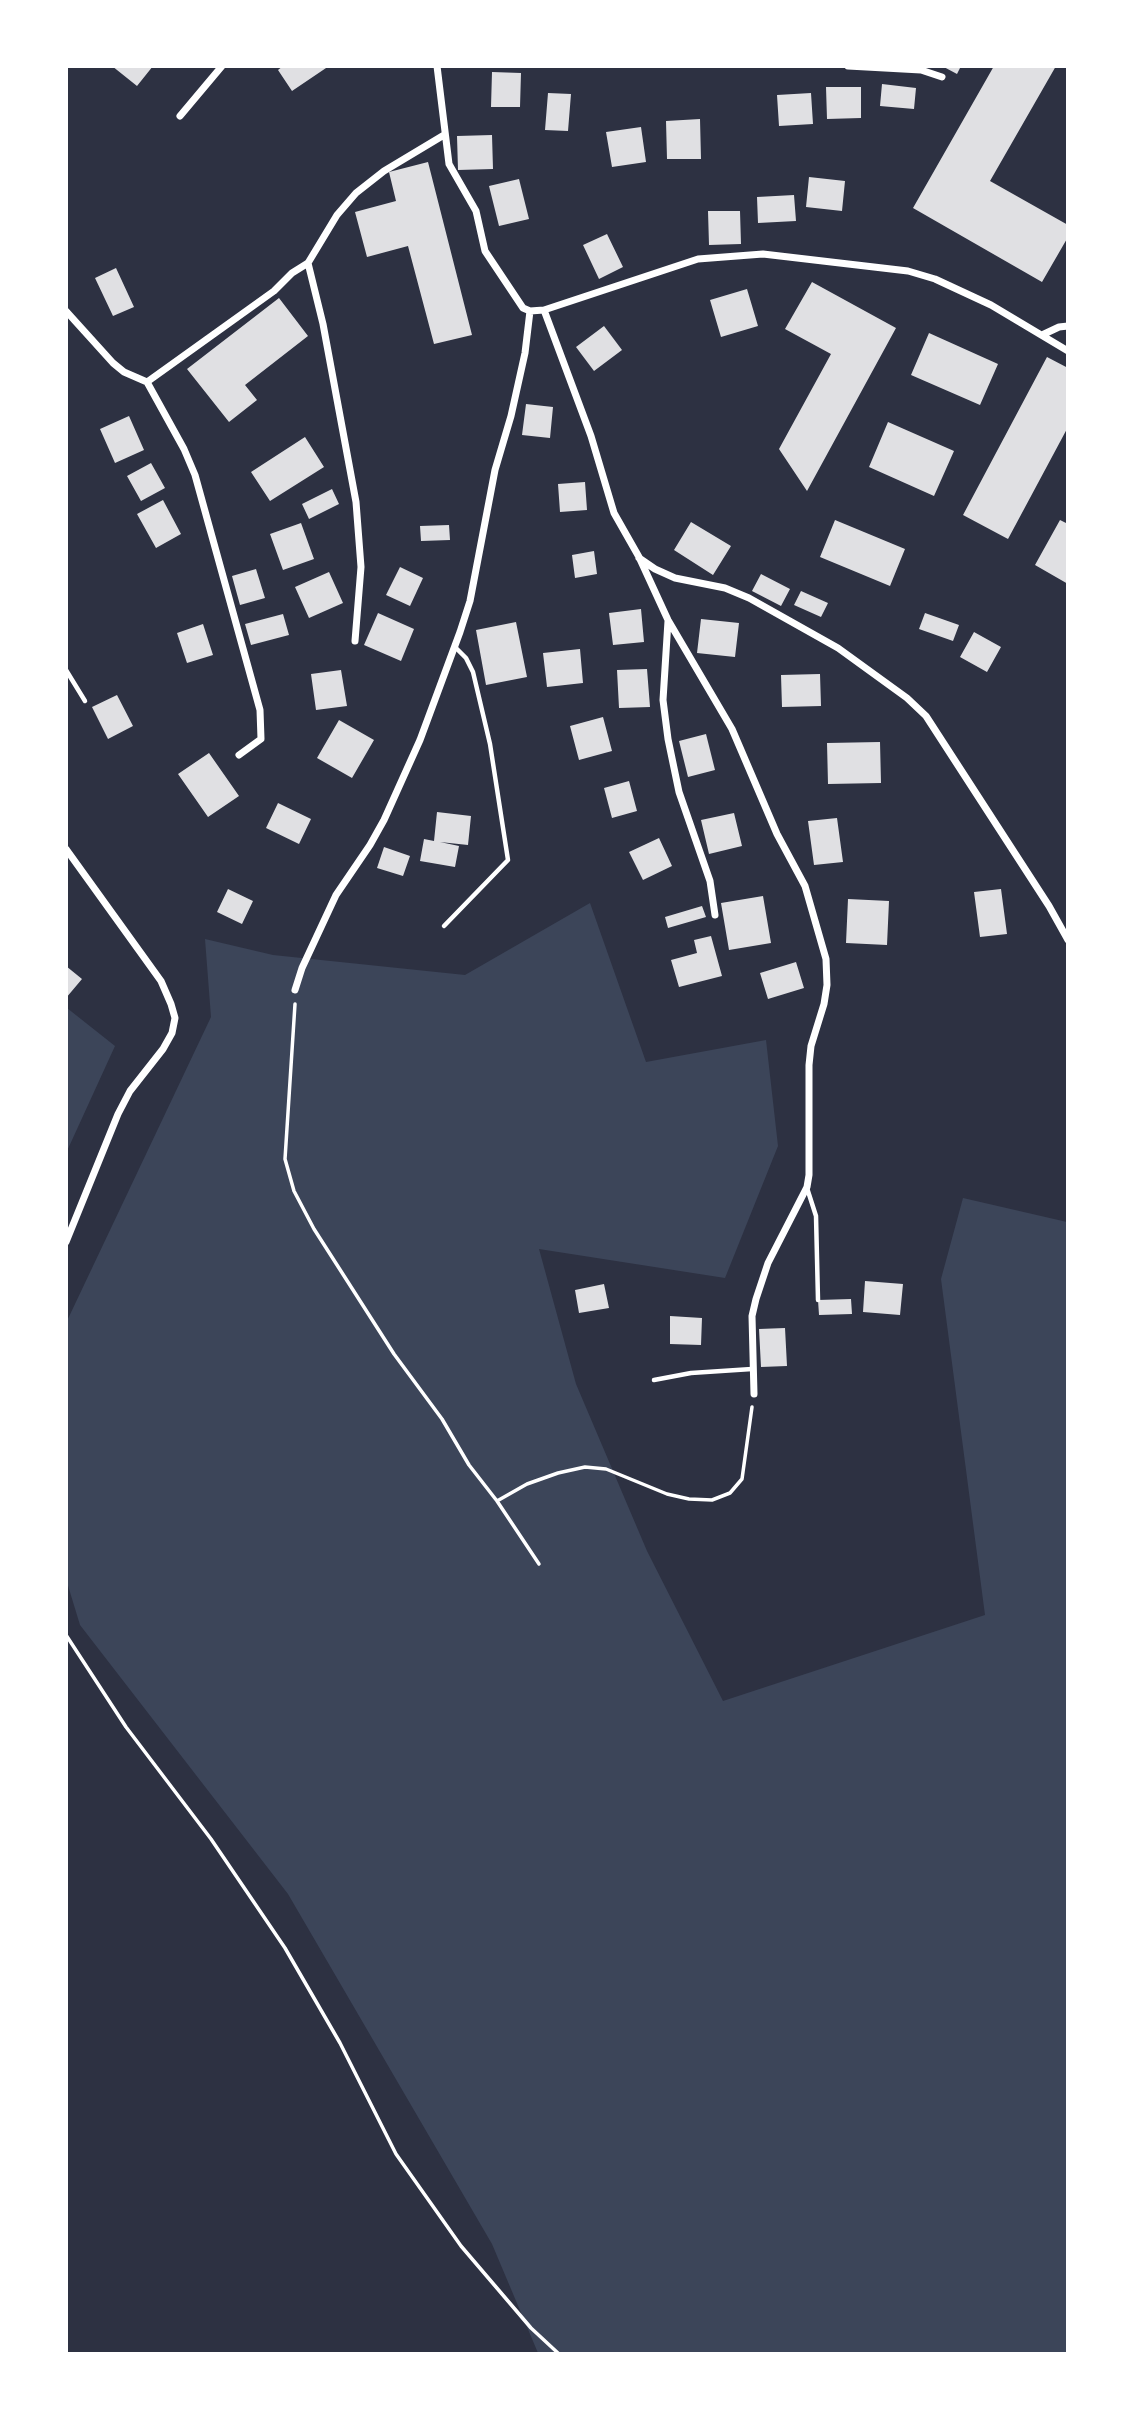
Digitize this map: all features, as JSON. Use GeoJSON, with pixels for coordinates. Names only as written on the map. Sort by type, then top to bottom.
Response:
{"type":"FeatureCollection","features":[{"type":"Feature","properties":{"kind":"street"},"geometry":{"type":"LineString","coordinates":[[180,116],[222,66]]}},
{"type":"Feature","properties":{"kind":"street"},"geometry":{"type":"LineString","coordinates":[[437,66],[449,164],[476,211],[485,251],[518,304],[530,311],[544,310],[698,259],[763,254],[908,271],[935,279],[982,300],[1068,351]]}},
{"type":"Feature","properties":{"kind":"street"},"geometry":{"type":"LineString","coordinates":[[848,66],[921,70],[942,77]]}},
{"type":"Feature","properties":{"kind":"street"},"geometry":{"type":"LineString","coordinates":[[147,382],[307,263],[337,215],[356,193],[384,171],[444,135]]}},
{"type":"Feature","properties":{"kind":"street"},"geometry":{"type":"LineString","coordinates":[[307,263],[323,324],[356,502],[361,566],[355,641]]}},
{"type":"Feature","properties":{"kind":"street"},"geometry":{"type":"LineString","coordinates":[[544,310],[592,436],[614,513],[668,620],[732,729],[777,834],[798,870],[826,958],[827,985],[824,1004],[811,1046],[809,1065],[810,1157],[807,1187],[779,1239],[756,1299],[752,1316],[754,1394]]}},
{"type":"Feature","properties":{"kind":"street"},"geometry":{"type":"LineString","coordinates":[[66,311],[113,363],[124,372],[147,382],[184,449],[195,475],[260,710],[261,739],[239,755]]}},
{"type":"Feature","properties":{"kind":"street"},"geometry":{"type":"LineString","coordinates":[[295,990],[302,968],[336,895],[384,820],[420,740],[455,647],[473,589],[495,470],[525,353],[530,311]]}},
{"type":"Feature","properties":{"kind":"street"},"geometry":{"type":"LineString","coordinates":[[1042,335],[1068,326]]}},
{"type":"Feature","properties":{"kind":"street"},"geometry":{"type":"LineString","coordinates":[[639,558],[675,578],[701,582],[749,598],[838,648],[907,698],[926,716],[966,782],[1049,906],[1068,940]]}},
{"type":"Feature","properties":{"kind":"street"},"geometry":{"type":"LineString","coordinates":[[668,620],[663,700],[668,739],[678,792],[710,881],[715,915]]}},
{"type":"Feature","properties":{"kind":"street"},"geometry":{"type":"LineString","coordinates":[[66,849],[161,981],[175,1018],[172,1033],[163,1049],[130,1091],[118,1114],[66,1242]]}},
{"type":"Feature","properties":{"kind":"lane"},"geometry":{"type":"LineString","coordinates":[[444,926],[508,860],[490,744],[473,671],[466,658],[455,647]]}},
{"type":"Feature","properties":{"kind":"lane"},"geometry":{"type":"LineString","coordinates":[[66,670],[85,702]]}},
{"type":"Feature","properties":{"kind":"lane"},"geometry":{"type":"LineString","coordinates":[[807,1187],[816,1216],[818,1300]]}},
{"type":"Feature","properties":{"kind":"lane"},"geometry":{"type":"LineString","coordinates":[[654,1380],[691,1373],[752,1369]]}},
{"type":"Feature","properties":{"kind":"path"},"geometry":{"type":"LineString","coordinates":[[295,990],[285,1159],[294,1191],[314,1229],[394,1354],[442,1419],[469,1465],[539,1564]]}},
{"type":"Feature","properties":{"kind":"path"},"geometry":{"type":"LineString","coordinates":[[497,1501],[527,1484],[585,1466],[606,1469],[667,1494],[689,1499],[712,1500],[730,1493],[742,1479],[754,1394]]}},
{"type":"Feature","properties":{"kind":"path"},"geometry":{"type":"LineString","coordinates":[[66,1635],[126,1727],[211,1839],[285,1948],[340,2043],[396,2154],[461,2246],[531,2328],[559,2354]]}},
{"type":"Feature","properties":{"kind":"shaded area"},"geometry":{"type":"Polygon","coordinates":[[[590,903],[646,1062],[766,1040],[778,1146],[725,1278],[539,1249],[576,1384],[647,1551],[723,1701],[985,1615],[941,1279],[963,1198],[1067,1222],[1067,2353],[538,2353],[492,2244],[288,1894],[80,1625],[66,1579],[66,1323],[211,1017],[205,939],[273,955],[465,975],[590,903]]]}},
{"type":"Feature","properties":{"kind":"shaded area"},"geometry":{"type":"Polygon","coordinates":[[[67,1008],[115,1046],[67,1151],[67,1008]]]}},
{"type":"Feature","properties":{"kind":"building"},"geometry":{"type":"Polygon","coordinates":[[[112,66],[153,66],[137,86],[112,66]]]}},
{"type":"Feature","properties":{"kind":"building"},"geometry":{"type":"Polygon","coordinates":[[[283,66],[329,66],[292,91],[278,70],[283,66]]]}},
{"type":"Feature","properties":{"kind":"building"},"geometry":{"type":"Polygon","coordinates":[[[942,66],[961,66],[957,74],[942,66]]]}},
{"type":"Feature","properties":{"kind":"building"},"geometry":{"type":"Polygon","coordinates":[[[994,66],[1056,66],[990,181],[1068,225],[1068,237],[1042,282],[913,208],[994,66]]]}},
{"type":"Feature","properties":{"kind":"building"},"geometry":{"type":"Polygon","coordinates":[[[492,72],[521,73],[520,107],[491,107],[492,72]]]}},
{"type":"Feature","properties":{"kind":"building"},"geometry":{"type":"Polygon","coordinates":[[[882,84],[916,88],[914,109],[880,106],[882,84]]]}},
{"type":"Feature","properties":{"kind":"building"},"geometry":{"type":"Polygon","coordinates":[[[826,87],[861,87],[861,118],[827,119],[826,87]]]}},
{"type":"Feature","properties":{"kind":"building"},"geometry":{"type":"Polygon","coordinates":[[[548,93],[571,94],[568,131],[545,130],[548,93]]]}},
{"type":"Feature","properties":{"kind":"building"},"geometry":{"type":"Polygon","coordinates":[[[811,93],[813,124],[779,126],[777,95],[811,93]]]}},
{"type":"Feature","properties":{"kind":"building"},"geometry":{"type":"Polygon","coordinates":[[[700,119],[701,159],[667,159],[666,121],[700,119]]]}},
{"type":"Feature","properties":{"kind":"building"},"geometry":{"type":"Polygon","coordinates":[[[641,127],[646,162],[612,167],[606,132],[641,127]]]}},
{"type":"Feature","properties":{"kind":"building"},"geometry":{"type":"Polygon","coordinates":[[[492,135],[493,169],[458,170],[457,136],[492,135]]]}},
{"type":"Feature","properties":{"kind":"building"},"geometry":{"type":"Polygon","coordinates":[[[428,162],[472,335],[434,344],[408,246],[367,257],[355,212],[396,201],[389,172],[428,162]]]}},
{"type":"Feature","properties":{"kind":"building"},"geometry":{"type":"Polygon","coordinates":[[[809,177],[845,181],[842,211],[806,207],[809,177]]]}},
{"type":"Feature","properties":{"kind":"building"},"geometry":{"type":"Polygon","coordinates":[[[519,179],[529,219],[499,226],[489,186],[519,179]]]}},
{"type":"Feature","properties":{"kind":"building"},"geometry":{"type":"Polygon","coordinates":[[[794,195],[796,221],[758,223],[757,197],[794,195]]]}},
{"type":"Feature","properties":{"kind":"building"},"geometry":{"type":"Polygon","coordinates":[[[708,211],[740,211],[741,244],[709,245],[708,211]]]}},
{"type":"Feature","properties":{"kind":"building"},"geometry":{"type":"Polygon","coordinates":[[[607,234],[623,267],[599,279],[583,245],[607,234]]]}},
{"type":"Feature","properties":{"kind":"building"},"geometry":{"type":"Polygon","coordinates":[[[116,268],[134,307],[113,316],[95,278],[116,268]]]}},
{"type":"Feature","properties":{"kind":"building"},"geometry":{"type":"Polygon","coordinates":[[[812,282],[896,328],[807,491],[779,449],[831,354],[785,329],[812,282]]]}},
{"type":"Feature","properties":{"kind":"building"},"geometry":{"type":"Polygon","coordinates":[[[747,289],[758,326],[721,337],[710,300],[747,289]]]}},
{"type":"Feature","properties":{"kind":"building"},"geometry":{"type":"Polygon","coordinates":[[[279,298],[308,336],[245,385],[257,400],[229,422],[187,369],[279,298]]]}},
{"type":"Feature","properties":{"kind":"building"},"geometry":{"type":"Polygon","coordinates":[[[604,326],[622,350],[594,371],[576,347],[604,326]]]}},
{"type":"Feature","properties":{"kind":"building"},"geometry":{"type":"Polygon","coordinates":[[[929,333],[998,364],[980,405],[911,375],[929,333]]]}},
{"type":"Feature","properties":{"kind":"building"},"geometry":{"type":"Polygon","coordinates":[[[1047,357],[1068,368],[1068,427],[1008,539],[963,515],[1047,357]]]}},
{"type":"Feature","properties":{"kind":"building"},"geometry":{"type":"Polygon","coordinates":[[[526,404],[553,407],[550,438],[522,435],[526,404]]]}},
{"type":"Feature","properties":{"kind":"building"},"geometry":{"type":"Polygon","coordinates":[[[129,416],[144,450],[115,463],[100,429],[129,416]]]}},
{"type":"Feature","properties":{"kind":"building"},"geometry":{"type":"Polygon","coordinates":[[[888,422],[954,451],[934,496],[869,467],[888,422]]]}},
{"type":"Feature","properties":{"kind":"building"},"geometry":{"type":"Polygon","coordinates":[[[305,437],[324,467],[270,501],[251,472],[305,437]]]}},
{"type":"Feature","properties":{"kind":"building"},"geometry":{"type":"Polygon","coordinates":[[[151,463],[165,488],[141,501],[127,476],[151,463]]]}},
{"type":"Feature","properties":{"kind":"building"},"geometry":{"type":"Polygon","coordinates":[[[585,482],[587,510],[560,512],[558,484],[585,482]]]}},
{"type":"Feature","properties":{"kind":"building"},"geometry":{"type":"Polygon","coordinates":[[[332,489],[339,504],[309,519],[302,504],[332,489]]]}},
{"type":"Feature","properties":{"kind":"building"},"geometry":{"type":"Polygon","coordinates":[[[163,500],[181,534],[156,548],[137,514],[163,500]]]}},
{"type":"Feature","properties":{"kind":"building"},"geometry":{"type":"Polygon","coordinates":[[[835,520],[905,549],[890,586],[820,557],[835,520]]]}},
{"type":"Feature","properties":{"kind":"building"},"geometry":{"type":"Polygon","coordinates":[[[1060,520],[1068,524],[1068,584],[1035,565],[1060,520]]]}},
{"type":"Feature","properties":{"kind":"building"},"geometry":{"type":"Polygon","coordinates":[[[691,522],[731,546],[713,575],[674,550],[691,522]]]}},
{"type":"Feature","properties":{"kind":"building"},"geometry":{"type":"Polygon","coordinates":[[[301,523],[314,559],[283,570],[270,534],[301,523]]]}},
{"type":"Feature","properties":{"kind":"building"},"geometry":{"type":"Polygon","coordinates":[[[449,525],[450,540],[421,541],[420,526],[449,525]]]}},
{"type":"Feature","properties":{"kind":"building"},"geometry":{"type":"Polygon","coordinates":[[[594,551],[597,574],[575,578],[572,555],[594,551]]]}},
{"type":"Feature","properties":{"kind":"building"},"geometry":{"type":"Polygon","coordinates":[[[400,567],[423,578],[410,606],[386,595],[400,567]]]}},
{"type":"Feature","properties":{"kind":"building"},"geometry":{"type":"Polygon","coordinates":[[[256,569],[265,598],[240,605],[232,576],[256,569]]]}},
{"type":"Feature","properties":{"kind":"building"},"geometry":{"type":"Polygon","coordinates":[[[329,572],[343,603],[309,618],[295,587],[329,572]]]}},
{"type":"Feature","properties":{"kind":"building"},"geometry":{"type":"Polygon","coordinates":[[[761,574],[790,589],[781,606],[752,591],[761,574]]]}},
{"type":"Feature","properties":{"kind":"building"},"geometry":{"type":"Polygon","coordinates":[[[801,591],[828,603],[821,617],[794,605],[801,591]]]}},
{"type":"Feature","properties":{"kind":"building"},"geometry":{"type":"Polygon","coordinates":[[[641,609],[644,642],[613,645],[609,613],[641,609]]]}},
{"type":"Feature","properties":{"kind":"building"},"geometry":{"type":"Polygon","coordinates":[[[378,613],[414,629],[401,661],[364,645],[378,613]]]}},
{"type":"Feature","properties":{"kind":"building"},"geometry":{"type":"Polygon","coordinates":[[[925,613],[959,625],[953,641],[919,629],[925,613]]]}},
{"type":"Feature","properties":{"kind":"building"},"geometry":{"type":"Polygon","coordinates":[[[283,614],[289,635],[251,645],[245,624],[283,614]]]}},
{"type":"Feature","properties":{"kind":"building"},"geometry":{"type":"Polygon","coordinates":[[[701,619],[739,623],[735,657],[697,653],[701,619]]]}},
{"type":"Feature","properties":{"kind":"building"},"geometry":{"type":"Polygon","coordinates":[[[516,622],[527,677],[486,685],[476,630],[516,622]]]}},
{"type":"Feature","properties":{"kind":"building"},"geometry":{"type":"Polygon","coordinates":[[[203,624],[213,655],[187,663],[177,633],[203,624]]]}},
{"type":"Feature","properties":{"kind":"building"},"geometry":{"type":"Polygon","coordinates":[[[974,632],[1001,647],[987,672],[960,657],[974,632]]]}},
{"type":"Feature","properties":{"kind":"building"},"geometry":{"type":"Polygon","coordinates":[[[580,649],[583,683],[547,687],[543,653],[580,649]]]}},
{"type":"Feature","properties":{"kind":"building"},"geometry":{"type":"Polygon","coordinates":[[[647,669],[650,707],[619,708],[617,670],[647,669]]]}},
{"type":"Feature","properties":{"kind":"building"},"geometry":{"type":"Polygon","coordinates":[[[341,670],[347,706],[316,710],[311,674],[341,670]]]}},
{"type":"Feature","properties":{"kind":"building"},"geometry":{"type":"Polygon","coordinates":[[[820,674],[821,706],[782,707],[781,675],[820,674]]]}},
{"type":"Feature","properties":{"kind":"building"},"geometry":{"type":"Polygon","coordinates":[[[117,695],[133,726],[108,739],[92,707],[117,695]]]}},
{"type":"Feature","properties":{"kind":"building"},"geometry":{"type":"Polygon","coordinates":[[[603,717],[612,751],[579,760],[570,726],[603,717]]]}},
{"type":"Feature","properties":{"kind":"building"},"geometry":{"type":"Polygon","coordinates":[[[339,720],[374,740],[352,778],[317,758],[339,720]]]}},
{"type":"Feature","properties":{"kind":"building"},"geometry":{"type":"Polygon","coordinates":[[[706,734],[715,770],[688,777],[679,741],[706,734]]]}},
{"type":"Feature","properties":{"kind":"building"},"geometry":{"type":"Polygon","coordinates":[[[880,742],[881,783],[828,784],[827,743],[880,742]]]}},
{"type":"Feature","properties":{"kind":"building"},"geometry":{"type":"Polygon","coordinates":[[[209,753],[239,796],[208,817],[178,774],[209,753]]]}},
{"type":"Feature","properties":{"kind":"building"},"geometry":{"type":"Polygon","coordinates":[[[629,781],[637,811],[612,818],[604,788],[629,781]]]}},
{"type":"Feature","properties":{"kind":"building"},"geometry":{"type":"Polygon","coordinates":[[[278,803],[311,819],[299,844],[266,828],[278,803]]]}},
{"type":"Feature","properties":{"kind":"building"},"geometry":{"type":"Polygon","coordinates":[[[437,812],[471,816],[468,845],[440,842],[459,846],[455,867],[420,861],[424,839],[434,841],[437,812]]]}},
{"type":"Feature","properties":{"kind":"building"},"geometry":{"type":"Polygon","coordinates":[[[734,813],[742,846],[709,854],[701,820],[734,813]]]}},
{"type":"Feature","properties":{"kind":"building"},"geometry":{"type":"Polygon","coordinates":[[[837,818],[843,862],[814,865],[808,821],[837,818]]]}},
{"type":"Feature","properties":{"kind":"building"},"geometry":{"type":"Polygon","coordinates":[[[659,838],[672,866],[643,880],[629,852],[659,838]]]}},
{"type":"Feature","properties":{"kind":"building"},"geometry":{"type":"Polygon","coordinates":[[[384,847],[410,856],[403,876],[377,868],[384,847]]]}},
{"type":"Feature","properties":{"kind":"building"},"geometry":{"type":"Polygon","coordinates":[[[228,889],[253,901],[242,924],[217,912],[228,889]]]}},
{"type":"Feature","properties":{"kind":"building"},"geometry":{"type":"Polygon","coordinates":[[[1001,889],[1007,934],[980,937],[974,892],[1001,889]]]}},
{"type":"Feature","properties":{"kind":"building"},"geometry":{"type":"Polygon","coordinates":[[[763,896],[771,943],[729,950],[721,903],[763,896]]]}},
{"type":"Feature","properties":{"kind":"building"},"geometry":{"type":"Polygon","coordinates":[[[848,899],[889,901],[887,945],[846,943],[848,899]]]}},
{"type":"Feature","properties":{"kind":"building"},"geometry":{"type":"Polygon","coordinates":[[[702,906],[706,917],[668,928],[665,917],[702,906]]]}},
{"type":"Feature","properties":{"kind":"building"},"geometry":{"type":"Polygon","coordinates":[[[711,936],[722,976],[679,987],[671,960],[697,953],[694,940],[711,936]]]}},
{"type":"Feature","properties":{"kind":"building"},"geometry":{"type":"Polygon","coordinates":[[[796,962],[804,988],[768,999],[760,973],[796,962]]]}},
{"type":"Feature","properties":{"kind":"building"},"geometry":{"type":"Polygon","coordinates":[[[66,966],[82,979],[66,998],[66,966]]]}},
{"type":"Feature","properties":{"kind":"building"},"geometry":{"type":"Polygon","coordinates":[[[865,1281],[903,1284],[900,1315],[863,1312],[865,1281]]]}},
{"type":"Feature","properties":{"kind":"building"},"geometry":{"type":"Polygon","coordinates":[[[604,1284],[609,1308],[579,1313],[575,1290],[604,1284]]]}},
{"type":"Feature","properties":{"kind":"building"},"geometry":{"type":"Polygon","coordinates":[[[851,1299],[852,1314],[819,1315],[818,1300],[851,1299]]]}},
{"type":"Feature","properties":{"kind":"building"},"geometry":{"type":"Polygon","coordinates":[[[670,1316],[702,1318],[701,1345],[670,1344],[670,1316]]]}},
{"type":"Feature","properties":{"kind":"building"},"geometry":{"type":"Polygon","coordinates":[[[785,1328],[787,1366],[761,1367],[759,1329],[785,1328]]]}}]}
